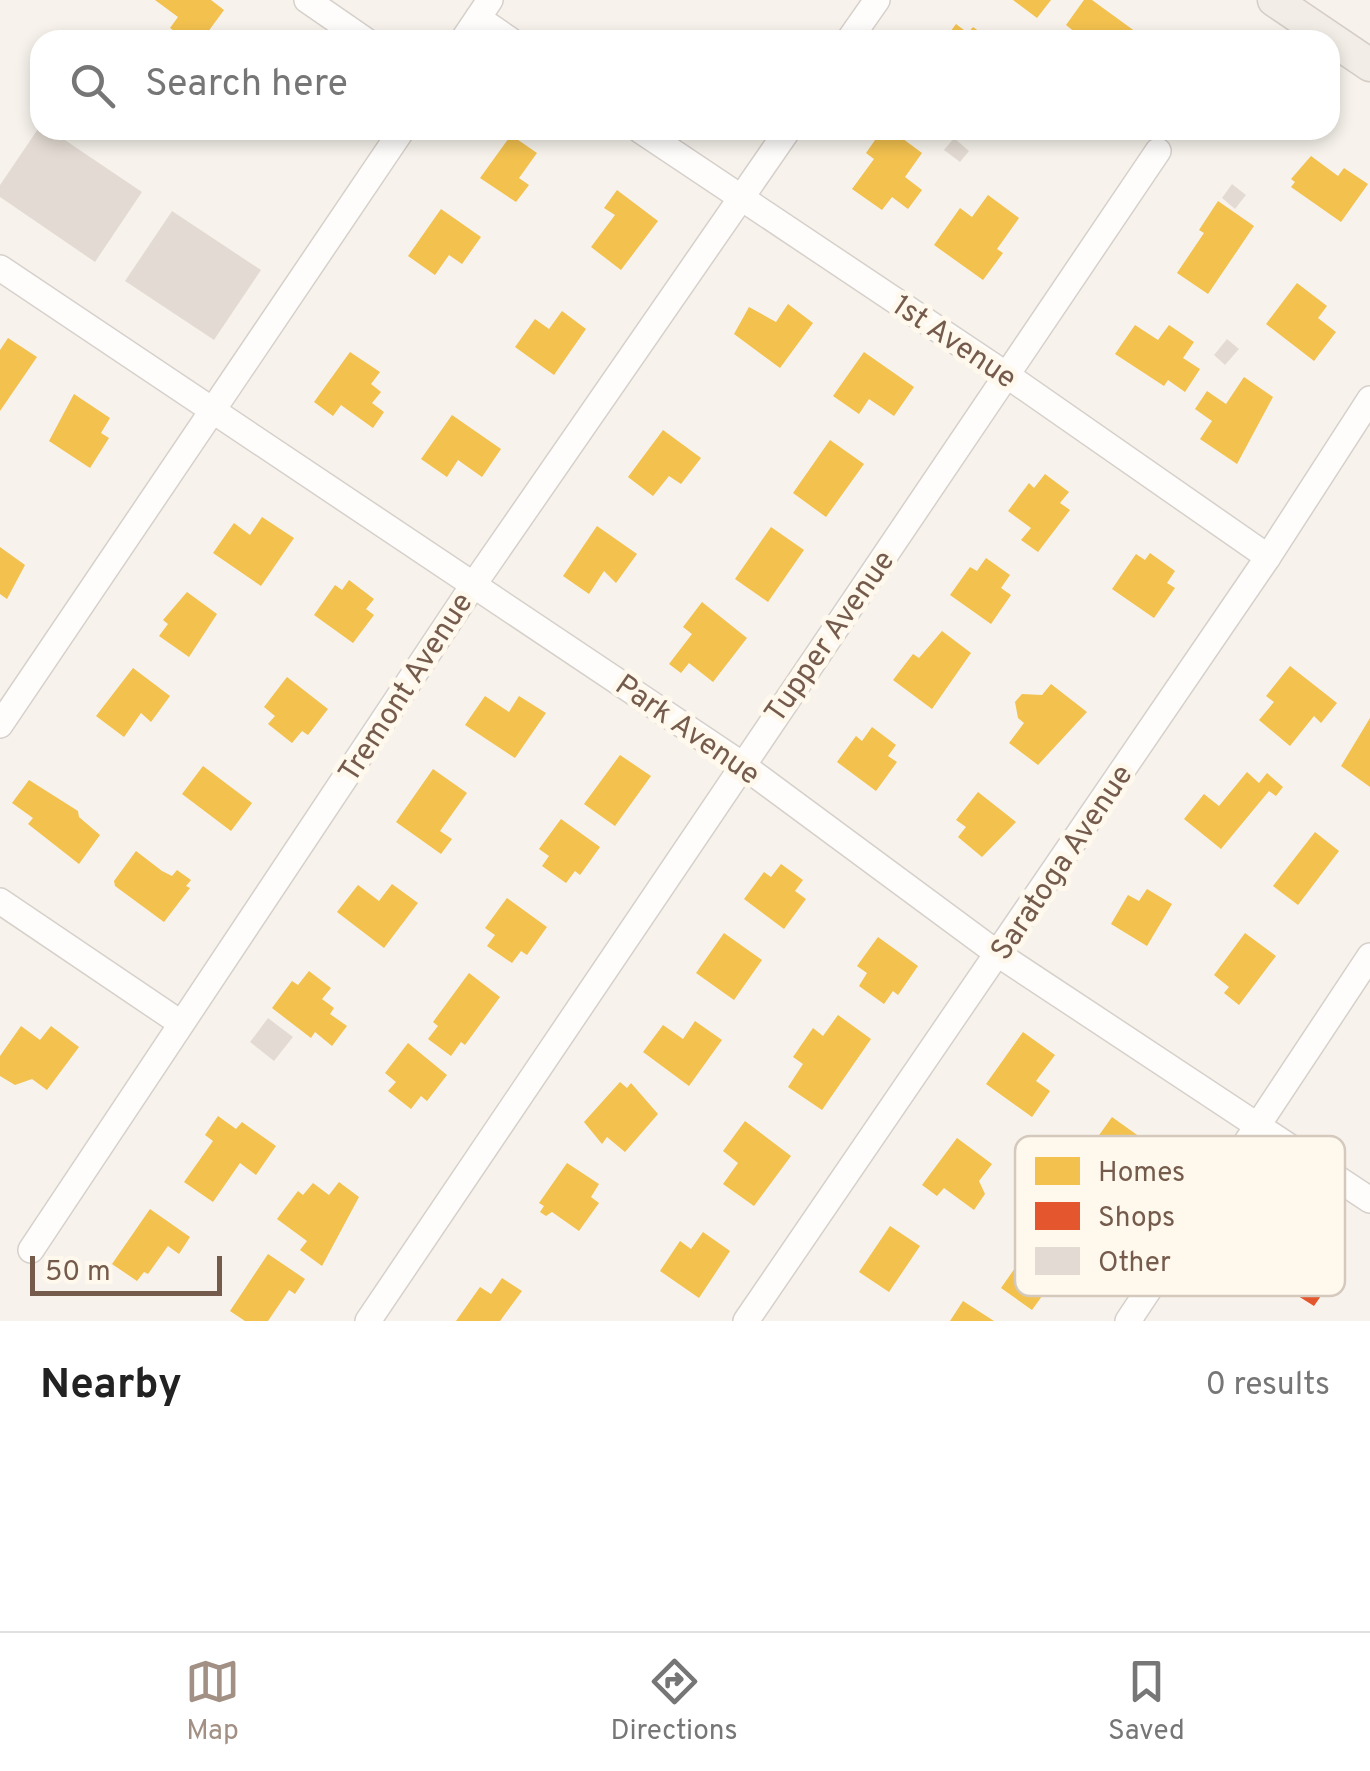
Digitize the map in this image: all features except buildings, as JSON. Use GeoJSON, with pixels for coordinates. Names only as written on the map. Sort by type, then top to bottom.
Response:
{"type":"FeatureCollection","features":[{"type":"Feature","properties":{"kind":"main road"},"geometry":{"type":"LineString","coordinates":[[1274,0],[1318,30]]}},
{"type":"Feature","properties":{"kind":"main road"},"geometry":{"type":"LineString","coordinates":[[1340,45],[1370,66]]}},
{"type":"Feature","properties":{"kind":"street"},"geometry":{"type":"LineString","coordinates":[[307,0],[350,30]]}},
{"type":"Feature","properties":{"kind":"street"},"geometry":{"type":"LineString","coordinates":[[857,30],[877,0]]}},
{"type":"Feature","properties":{"kind":"street"},"geometry":{"type":"LineString","coordinates":[[470,30],[484,9],[502,30]]}},
{"type":"Feature","properties":{"kind":"street"},"geometry":{"type":"LineString","coordinates":[[0,726],[395,140]]}},
{"type":"Feature","properties":{"kind":"street","name":"1st Avenue"},"geometry":{"type":"LineString","coordinates":[[654,140],[1008,376],[1268,557]]}},
{"type":"Feature","properties":{"kind":"street","name":"Tremont Avenue"},"geometry":{"type":"LineString","coordinates":[[31,1250],[179,1022],[474,584],[781,140]]}},
{"type":"Feature","properties":{"kind":"street","name":"Tupper Avenue"},"geometry":{"type":"LineString","coordinates":[[368,1321],[1158,151]]}},
{"type":"Feature","properties":{"kind":"street","name":"Park Avenue"},"geometry":{"type":"LineString","coordinates":[[0,268],[215,408],[741,764],[998,954],[1273,1136]]}},
{"type":"Feature","properties":{"kind":"street","name":"Saratoga Avenue"},"geometry":{"type":"LineString","coordinates":[[746,1321],[1268,557],[1370,398]]}},
{"type":"Feature","properties":{"kind":"street"},"geometry":{"type":"LineString","coordinates":[[0,901],[179,1022]]}},
{"type":"Feature","properties":{"kind":"street"},"geometry":{"type":"LineString","coordinates":[[1253,1136],[1370,956]]}},
{"type":"Feature","properties":{"kind":"street","name":"Park Avenue"},"geometry":{"type":"LineString","coordinates":[[1345,1184],[1370,1200]]}},
{"type":"Feature","properties":{"kind":"street"},"geometry":{"type":"LineString","coordinates":[[1128,1321],[1145,1296]]}}]}
